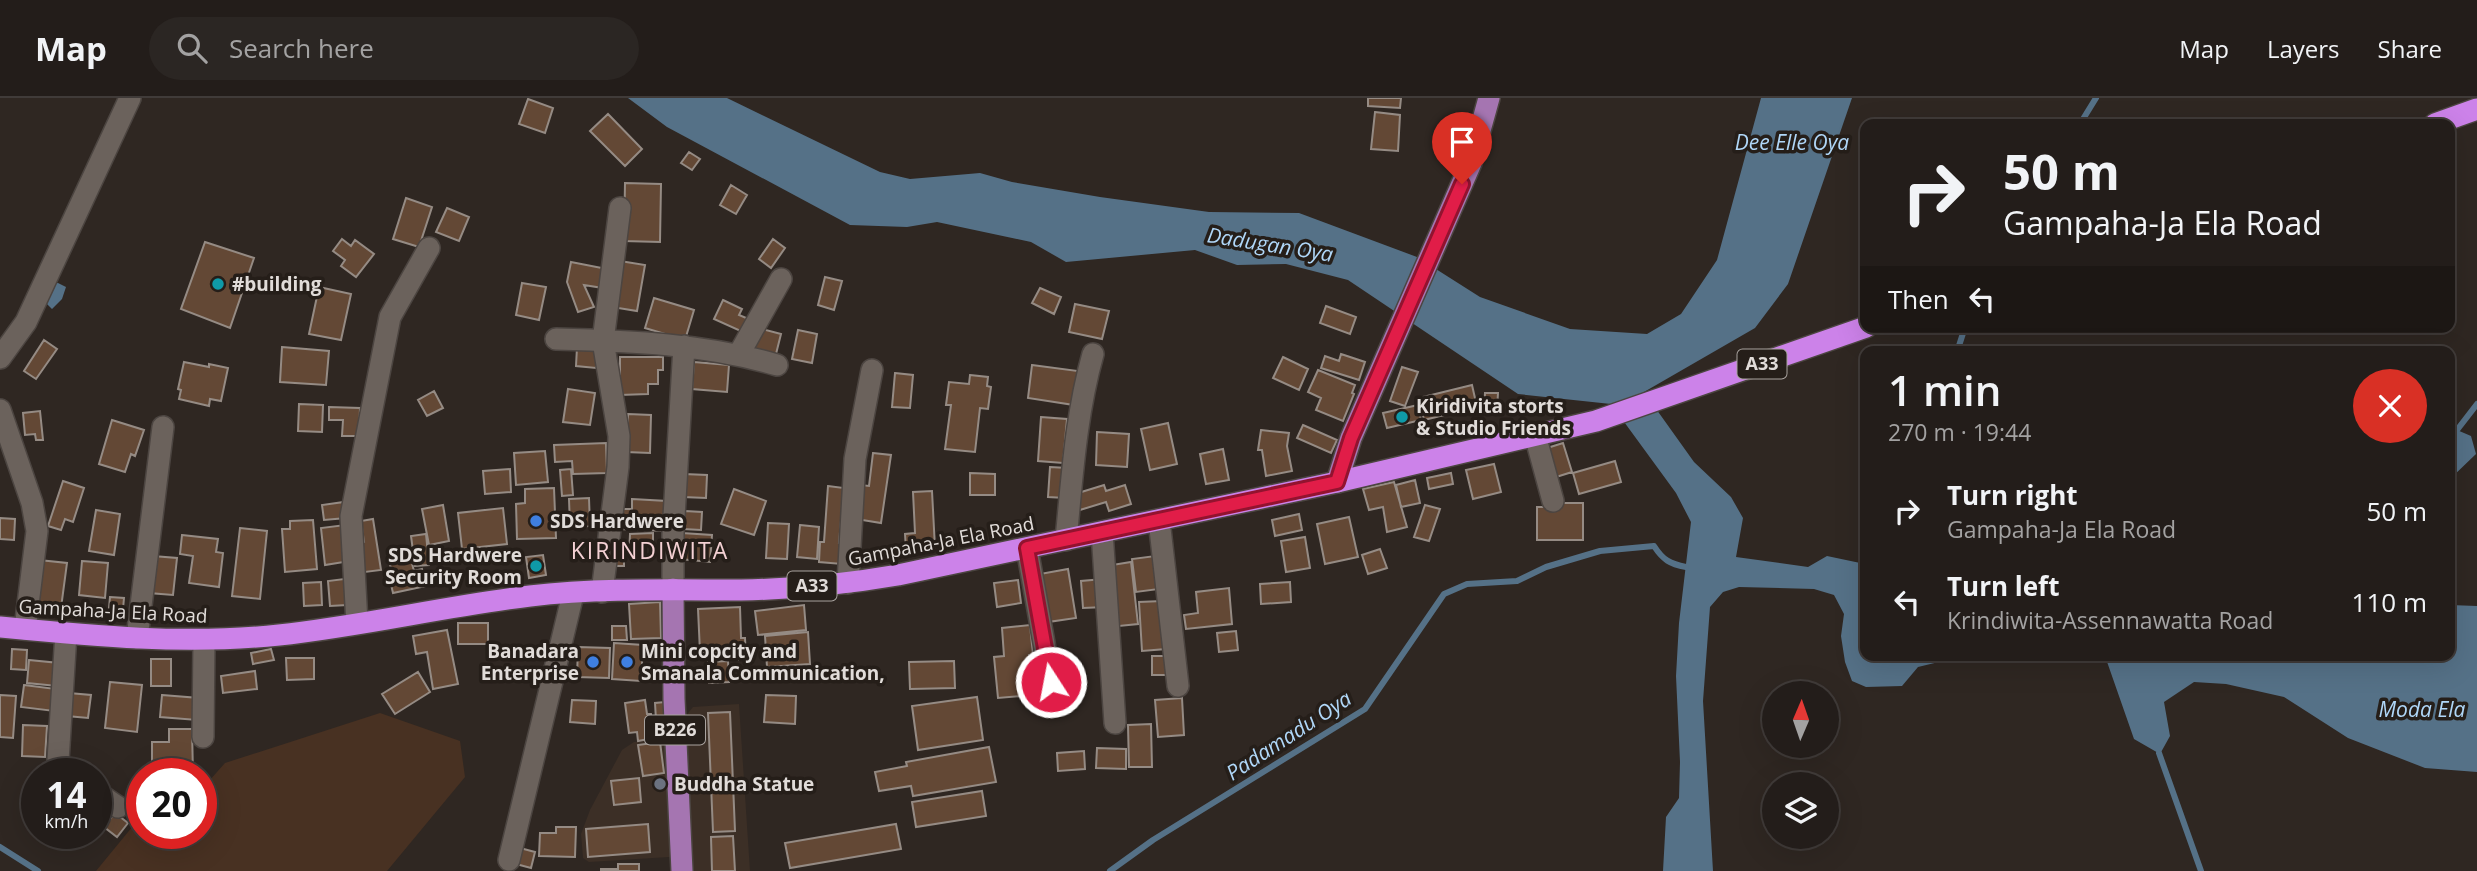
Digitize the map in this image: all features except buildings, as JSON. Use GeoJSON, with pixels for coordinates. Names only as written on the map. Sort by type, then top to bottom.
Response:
{"type":"FeatureCollection","features":[{"type":"Feature","properties":{"kind":"highway"},"geometry":{"type":"LineString","coordinates":[[2450,119],[2477,110]]}},
{"type":"Feature","properties":{"kind":"highway","name":"Gampaha-Ja Ela Road"},"geometry":{"type":"LineString","coordinates":[[0,626],[136,638],[204,640],[280,635],[531,596],[673,589],[743,590],[848,583],[1337,482],[1610,418],[1860,329]]}},
{"type":"Feature","properties":{"kind":"main road"},"geometry":{"type":"LineString","coordinates":[[1337,482],[1351,438],[1471,163],[1489,98]]}},
{"type":"Feature","properties":{"kind":"main road","name":"B226"},"geometry":{"type":"LineString","coordinates":[[673,589],[674,699],[682,871]]}},
{"type":"Feature","properties":{"kind":"street"},"geometry":{"type":"LineString","coordinates":[[0,358],[26,322],[130,98]]}},
{"type":"Feature","properties":{"kind":"street"},"geometry":{"type":"LineString","coordinates":[[603,592],[618,467],[619,436],[603,341],[620,208]]}},
{"type":"Feature","properties":{"kind":"street"},"geometry":{"type":"LineString","coordinates":[[357,623],[351,516],[390,317],[429,248]]}},
{"type":"Feature","properties":{"kind":"street"},"geometry":{"type":"LineString","coordinates":[[739,354],[781,279]]}},
{"type":"Feature","properties":{"kind":"street"},"geometry":{"type":"LineString","coordinates":[[556,339],[684,346],[739,354],[777,365]]}},
{"type":"Feature","properties":{"kind":"street"},"geometry":{"type":"LineString","coordinates":[[673,589],[673,534],[684,346]]}},
{"type":"Feature","properties":{"kind":"street"},"geometry":{"type":"LineString","coordinates":[[1066,540],[1073,470],[1093,354]]}},
{"type":"Feature","properties":{"kind":"street"},"geometry":{"type":"LineString","coordinates":[[848,583],[855,459],[872,370]]}},
{"type":"Feature","properties":{"kind":"street"},"geometry":{"type":"LineString","coordinates":[[0,410],[32,503],[37,531],[25,629]]}},
{"type":"Feature","properties":{"kind":"street"},"geometry":{"type":"LineString","coordinates":[[136,638],[163,427]]}},
{"type":"Feature","properties":{"kind":"street"},"geometry":{"type":"LineString","coordinates":[[1535,435],[1553,501]]}},
{"type":"Feature","properties":{"kind":"street"},"geometry":{"type":"LineString","coordinates":[[1159,520],[1178,686]]}},
{"type":"Feature","properties":{"kind":"street"},"geometry":{"type":"LineString","coordinates":[[1102,532],[1115,723]]}},
{"type":"Feature","properties":{"kind":"street"},"geometry":{"type":"LineString","coordinates":[[1027,548],[1051,682]]}},
{"type":"Feature","properties":{"kind":"street"},"geometry":{"type":"LineString","coordinates":[[509,860],[573,594]]}},
{"type":"Feature","properties":{"kind":"street"},"geometry":{"type":"LineString","coordinates":[[58,758],[66,633]]}},
{"type":"Feature","properties":{"kind":"street"},"geometry":{"type":"LineString","coordinates":[[202,737],[204,640]]}},
{"type":"Feature","properties":{"kind":"street"},"geometry":{"type":"LineString","coordinates":[[112,803],[118,807]]}},
{"type":"Feature","properties":{"kind":"shaded area"},"geometry":{"type":"Polygon","coordinates":[[[739,704],[750,871],[688,871],[685,856],[589,862],[583,858],[581,834],[590,810],[622,750],[634,742],[680,736],[681,722],[693,707],[739,704]]]}},
{"type":"Feature","properties":{"kind":"shaded area"},"geometry":{"type":"Polygon","coordinates":[[[380,713],[460,741],[465,777],[387,871],[96,871],[126,834],[126,849],[217,849],[217,772],[225,763],[380,713]]]}},
{"type":"Feature","properties":{"kind":"water","name":"Dee Elle Oya"},"geometry":{"type":"Polygon","coordinates":[[[628,98],[727,98],[880,172],[910,179],[980,173],[1012,182],[1100,197],[1209,212],[1299,213],[1417,257],[1480,297],[1570,329],[1647,334],[1681,314],[1717,260],[1761,98],[1852,98],[1788,284],[1755,328],[1644,392],[1694,462],[1731,497],[1743,518],[1736,557],[1808,567],[1827,556],[1860,563],[1860,661],[1943,661],[1918,667],[1902,686],[1866,687],[1852,681],[1845,662],[1841,636],[1844,614],[1834,595],[1814,589],[1739,587],[1723,592],[1710,607],[1703,701],[1713,871],[1663,871],[1666,817],[1679,798],[1676,676],[1679,623],[1691,522],[1676,493],[1611,404],[1518,394],[1348,280],[1286,264],[1237,265],[1195,250],[1066,262],[1031,242],[937,222],[907,227],[850,225],[667,127],[628,98]]]}},
{"type":"Feature","properties":{"kind":"water"},"geometry":{"type":"Polygon","coordinates":[[[58,283],[66,287],[62,299],[52,309],[41,298],[48,284],[58,283]]]}},
{"type":"Feature","properties":{"kind":"water"},"geometry":{"type":"Polygon","coordinates":[[[2455,431],[2471,436],[2476,454],[2455,474],[2455,431]]]}},
{"type":"Feature","properties":{"kind":"water","name":"Moda Ela"},"geometry":{"type":"Polygon","coordinates":[[[2455,605],[2477,606],[2477,772],[2425,768],[2348,738],[2284,697],[2226,684],[2194,682],[2164,702],[2170,736],[2160,754],[2134,739],[2107,661],[2455,661],[2455,605]]]}},
{"type":"Feature","properties":{"kind":"waterway"},"geometry":{"type":"LineString","coordinates":[[2083,119],[2096,98]]}},
{"type":"Feature","properties":{"kind":"waterway"},"geometry":{"type":"LineString","coordinates":[[1959,346],[1963,333]]}},
{"type":"Feature","properties":{"kind":"waterway"},"geometry":{"type":"LineString","coordinates":[[2457,430],[2477,404]]}},
{"type":"Feature","properties":{"kind":"waterway","name":"Padamadu Oya"},"geometry":{"type":"LineString","coordinates":[[1110,871],[1153,840],[1365,709],[1444,594],[1467,584],[1517,581],[1546,567],[1600,551],[1654,546],[1667,561],[1686,567]]}},
{"type":"Feature","properties":{"kind":"waterway"},"geometry":{"type":"LineString","coordinates":[[2159,753],[2201,871]]}},
{"type":"Feature","properties":{"kind":"waterway"},"geometry":{"type":"LineString","coordinates":[[0,847],[38,871]]}},
{"type":"Feature","properties":{"kind":"place","name":"#building"},"geometry":{"type":"Point","coordinates":[218,284]}},
{"type":"Feature","properties":{"kind":"place","name":"Kiridivita storts & Studio Friends"},"geometry":{"type":"Point","coordinates":[1402,417]}},
{"type":"Feature","properties":{"kind":"place","name":"SDS Hardwere"},"geometry":{"type":"Point","coordinates":[536,521]}},
{"type":"Feature","properties":{"kind":"place","name":"SDS Hardwere Security Room"},"geometry":{"type":"Point","coordinates":[536,566]}},
{"type":"Feature","properties":{"kind":"place","name":"Banadara Enterprise"},"geometry":{"type":"Point","coordinates":[593,662]}},
{"type":"Feature","properties":{"kind":"place","name":"Mini copcity and Smanala Communication,"},"geometry":{"type":"Point","coordinates":[627,662]}},
{"type":"Feature","properties":{"kind":"place","name":"Buddha Statue"},"geometry":{"type":"Point","coordinates":[660,784]}},
{"type":"Feature","properties":{"kind":"district","name":"KIRINDIWITA"},"geometry":{"type":"Point","coordinates":[650,551]}},
{"type":"Feature","properties":{"kind":"route"},"geometry":{"type":"LineString","coordinates":[[1051,682],[1027,548],[1337,482],[1351,438],[1462,184]]}},
{"type":"Feature","properties":{"kind":"water label","name":"Dadugan Oya"},"geometry":{"type":"Point","coordinates":[1270,245]}}]}
